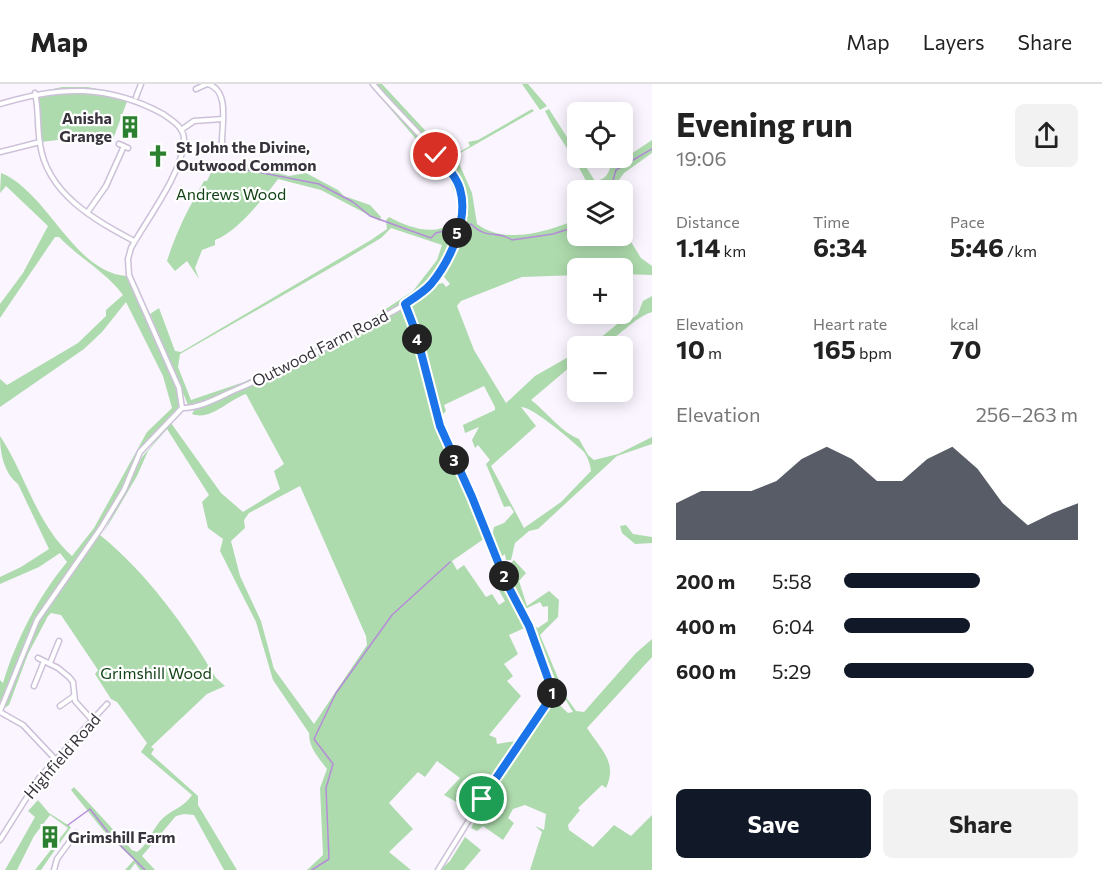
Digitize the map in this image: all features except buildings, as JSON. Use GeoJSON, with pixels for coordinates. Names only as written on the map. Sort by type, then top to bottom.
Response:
{"type":"FeatureCollection","features":[{"type":"Feature","properties":{"kind":"street"},"geometry":{"type":"LineString","coordinates":[[136,98],[141,84]]}},
{"type":"Feature","properties":{"kind":"street"},"geometry":{"type":"LineString","coordinates":[[196,89],[206,84],[219,91],[223,119],[222,146]]}},
{"type":"Feature","properties":{"kind":"street","name":"Outwood Farm Road"},"geometry":{"type":"LineString","coordinates":[[182,408],[196,407],[346,339],[405,304],[429,286],[442,269],[459,224],[462,208],[460,189],[453,175],[373,84]]}},
{"type":"Feature","properties":{"kind":"street"},"geometry":{"type":"LineString","coordinates":[[0,104],[62,87],[88,87],[136,98],[160,112],[181,130],[184,141],[178,162],[134,241],[128,259],[129,275],[179,388],[182,408],[140,452],[124,490],[101,528],[37,620],[0,711],[24,724],[56,760]]}},
{"type":"Feature","properties":{"kind":"street"},"geometry":{"type":"LineString","coordinates":[[36,93],[40,142],[52,176],[68,197],[87,213],[134,241]]}},
{"type":"Feature","properties":{"kind":"street"},"geometry":{"type":"LineString","coordinates":[[181,130],[194,121],[223,119]]}},
{"type":"Feature","properties":{"kind":"street"},"geometry":{"type":"LineString","coordinates":[[0,152],[40,142]]}},
{"type":"Feature","properties":{"kind":"street"},"geometry":{"type":"LineString","coordinates":[[87,213],[106,186],[124,146]]}},
{"type":"Feature","properties":{"kind":"street"},"geometry":{"type":"LineString","coordinates":[[405,304],[416,333],[440,426],[472,497],[506,582],[529,626],[552,690],[547,703],[482,799],[438,870]]}},
{"type":"Feature","properties":{"kind":"street"},"geometry":{"type":"LineString","coordinates":[[50,663],[59,641]]}},
{"type":"Feature","properties":{"kind":"street"},"geometry":{"type":"LineString","coordinates":[[38,658],[50,663],[69,677],[73,682],[74,696],[92,720]]}},
{"type":"Feature","properties":{"kind":"street"},"geometry":{"type":"LineString","coordinates":[[33,686],[44,661]]}},
{"type":"Feature","properties":{"kind":"street"},"geometry":{"type":"LineString","coordinates":[[60,705],[74,696]]}},
{"type":"Feature","properties":{"kind":"street","name":"Highfield Road"},"geometry":{"type":"LineString","coordinates":[[0,840],[2,833],[33,785],[92,720],[105,710],[107,704]]}},
{"type":"Feature","properties":{"kind":"street"},"geometry":{"type":"LineString","coordinates":[[54,870],[57,859],[76,833]]}},
{"type":"Feature","properties":{"kind":"green space"},"geometry":{"type":"Polygon","coordinates":[[[369,84],[382,84],[434,140],[437,149],[427,146],[452,174],[451,166],[458,161],[472,193],[477,224],[500,234],[513,235],[540,232],[567,223],[567,246],[633,245],[641,258],[652,266],[652,275],[633,274],[633,258],[567,258],[567,275],[522,277],[461,301],[457,306],[474,350],[506,403],[535,376],[567,358],[567,369],[531,400],[560,427],[579,439],[588,455],[594,460],[618,454],[652,437],[652,444],[617,456],[538,529],[529,531],[515,543],[511,560],[506,560],[505,554],[501,557],[499,554],[494,543],[493,531],[494,527],[504,523],[514,512],[510,506],[504,507],[486,464],[490,460],[478,445],[475,448],[472,440],[479,427],[465,433],[463,425],[495,410],[495,407],[484,386],[444,405],[446,411],[442,415],[429,380],[410,306],[433,285],[443,283],[446,287],[450,284],[439,271],[431,282],[406,304],[439,426],[488,536],[452,561],[457,570],[464,565],[486,597],[492,594],[499,605],[505,601],[489,573],[500,567],[529,626],[509,635],[518,654],[504,664],[513,676],[507,681],[521,696],[489,735],[496,738],[497,744],[515,741],[520,743],[551,697],[568,713],[573,712],[559,689],[534,626],[538,628],[548,621],[548,606],[543,607],[540,602],[525,609],[503,570],[514,560],[526,573],[519,581],[527,606],[549,591],[559,600],[558,617],[540,635],[566,697],[576,711],[584,712],[636,653],[652,639],[652,657],[587,728],[606,756],[609,763],[609,779],[606,788],[602,785],[578,808],[580,810],[568,825],[569,830],[593,847],[614,825],[631,836],[652,815],[652,870],[530,870],[542,832],[535,826],[544,830],[546,814],[525,805],[513,809],[508,818],[514,823],[503,840],[483,826],[477,831],[471,828],[511,758],[468,818],[469,809],[444,795],[460,778],[437,761],[425,777],[418,772],[389,803],[413,829],[389,852],[411,870],[307,870],[323,855],[320,788],[327,769],[312,748],[309,733],[273,680],[256,622],[220,551],[223,539],[208,528],[202,502],[209,495],[167,429],[148,451],[137,476],[103,534],[142,457],[171,423],[221,493],[243,512],[280,489],[274,471],[284,464],[246,394],[206,415],[192,414],[197,405],[188,405],[150,314],[159,308],[175,351],[181,352],[371,240],[387,229],[386,220],[389,217],[423,229],[440,229],[448,225],[455,219],[459,203],[447,174],[424,154],[416,139],[369,84]],[[391,228],[381,238],[346,259],[180,354],[178,367],[191,400],[244,382],[354,330],[413,291],[437,260],[442,245],[391,228]],[[521,407],[536,426],[491,466],[524,528],[561,502],[591,471],[588,459],[582,450],[534,412],[521,407]],[[300,486],[249,513],[244,520],[245,528],[231,541],[240,576],[261,621],[274,669],[314,724],[367,645],[366,636],[300,486]]]}},
{"type":"Feature","properties":{"kind":"green space"},"geometry":{"type":"Polygon","coordinates":[[[522,84],[528,84],[547,106],[540,110],[522,84]]]}},
{"type":"Feature","properties":{"kind":"green space"},"geometry":{"type":"Polygon","coordinates":[[[62,87],[88,87],[129,96],[112,142],[76,138],[40,142],[35,93],[62,87]]]}},
{"type":"Feature","properties":{"kind":"green space"},"geometry":{"type":"Polygon","coordinates":[[[532,109],[534,111],[454,155],[470,146],[468,142],[478,140],[532,109]]]}},
{"type":"Feature","properties":{"kind":"green space"},"geometry":{"type":"Polygon","coordinates":[[[549,109],[567,137],[567,149],[556,132],[545,111],[549,109]]]}},
{"type":"Feature","properties":{"kind":"green space"},"geometry":{"type":"Polygon","coordinates":[[[652,140],[652,153],[633,167],[633,153],[652,140]]]}},
{"type":"Feature","properties":{"kind":"green space","name":"Andrews Wood"},"geometry":{"type":"Polygon","coordinates":[[[252,163],[258,168],[289,176],[306,173],[338,190],[344,196],[370,205],[381,217],[380,221],[321,190],[278,179],[240,223],[215,240],[215,245],[202,250],[195,268],[199,279],[187,261],[175,271],[167,261],[171,250],[188,210],[215,164],[234,168],[252,163]]]}},
{"type":"Feature","properties":{"kind":"green space"},"geometry":{"type":"Polygon","coordinates":[[[579,168],[587,168],[594,180],[585,180],[579,168]]]}},
{"type":"Feature","properties":{"kind":"green space"},"geometry":{"type":"Polygon","coordinates":[[[610,168],[631,168],[619,180],[600,180],[605,177],[610,168]]]}},
{"type":"Feature","properties":{"kind":"green space","name":"Grimshill Wood"},"geometry":{"type":"Polygon","coordinates":[[[1,173],[18,183],[33,197],[76,247],[92,261],[108,271],[127,276],[160,344],[175,382],[178,411],[146,442],[121,491],[72,572],[100,535],[149,583],[179,620],[216,678],[225,686],[207,694],[151,747],[154,749],[151,754],[198,796],[198,805],[237,870],[224,870],[194,815],[184,814],[176,816],[142,856],[155,870],[140,870],[135,863],[130,870],[125,870],[134,860],[103,830],[71,790],[74,787],[132,850],[137,852],[145,845],[163,818],[192,795],[141,752],[147,743],[117,702],[111,699],[95,674],[98,670],[61,615],[51,613],[48,616],[28,654],[9,705],[0,711],[36,620],[0,705],[0,680],[3,683],[14,651],[37,604],[67,562],[60,553],[39,567],[0,584],[0,577],[49,549],[18,484],[6,468],[0,436],[49,529],[72,556],[94,528],[147,432],[172,408],[163,376],[126,302],[102,332],[84,349],[0,407],[0,379],[7,385],[78,343],[106,316],[106,310],[123,295],[101,272],[59,237],[55,237],[0,318],[0,304],[23,273],[48,226],[6,186],[0,193],[1,173]]]}},
{"type":"Feature","properties":{"kind":"green space"},"geometry":{"type":"Polygon","coordinates":[[[652,296],[652,312],[633,322],[633,318],[638,314],[643,301],[652,296]]]}},
{"type":"Feature","properties":{"kind":"green space"},"geometry":{"type":"Polygon","coordinates":[[[618,324],[631,324],[616,336],[602,336],[618,324]]]}},
{"type":"Feature","properties":{"kind":"green space"},"geometry":{"type":"Polygon","coordinates":[[[626,525],[633,534],[652,537],[652,543],[635,544],[622,533],[620,526],[626,525]]]}},
{"type":"Feature","properties":{"kind":"green space"},"geometry":{"type":"Polygon","coordinates":[[[38,800],[49,813],[71,827],[41,870],[35,870],[68,828],[50,815],[34,836],[17,870],[5,870],[35,817],[28,811],[38,800]]]}},
{"type":"Feature","properties":{"kind":"green space"},"geometry":{"type":"Polygon","coordinates":[[[465,837],[481,850],[464,870],[440,870],[450,861],[465,837]]]}},
{"type":"Feature","properties":{"kind":"waterway"},"geometry":{"type":"LineString","coordinates":[[613,180],[616,170],[652,149]]}},
{"type":"Feature","properties":{"kind":"waterway"},"geometry":{"type":"LineString","coordinates":[[206,162],[319,184],[353,202],[370,216],[431,238],[436,233],[471,224],[482,232],[512,240],[567,230]]}},
{"type":"Feature","properties":{"kind":"waterway"},"geometry":{"type":"LineString","coordinates":[[312,870],[329,859],[326,788],[333,764],[314,739],[336,693],[392,615],[450,562]]}},
{"type":"Feature","properties":{"kind":"waterway"},"geometry":{"type":"LineString","coordinates":[[68,825],[90,809],[111,836],[145,870]]}},
{"type":"Feature","properties":{"kind":"place","name":"Anisha Grange"},"geometry":{"type":"Point","coordinates":[130,127]}},
{"type":"Feature","properties":{"kind":"place","name":"St John the Divine, Outwood Common"},"geometry":{"type":"Point","coordinates":[158,156]}},
{"type":"Feature","properties":{"kind":"place","name":"Grimshill Farm"},"geometry":{"type":"Point","coordinates":[50,837]}},
{"type":"Feature","properties":{"kind":"route"},"geometry":{"type":"LineString","coordinates":[[436,155],[453,175],[460,189],[462,208],[452,247],[442,269],[429,286],[405,304],[416,333],[440,426],[472,497],[506,582],[529,626],[552,690],[551,697],[482,799]]}}]}
